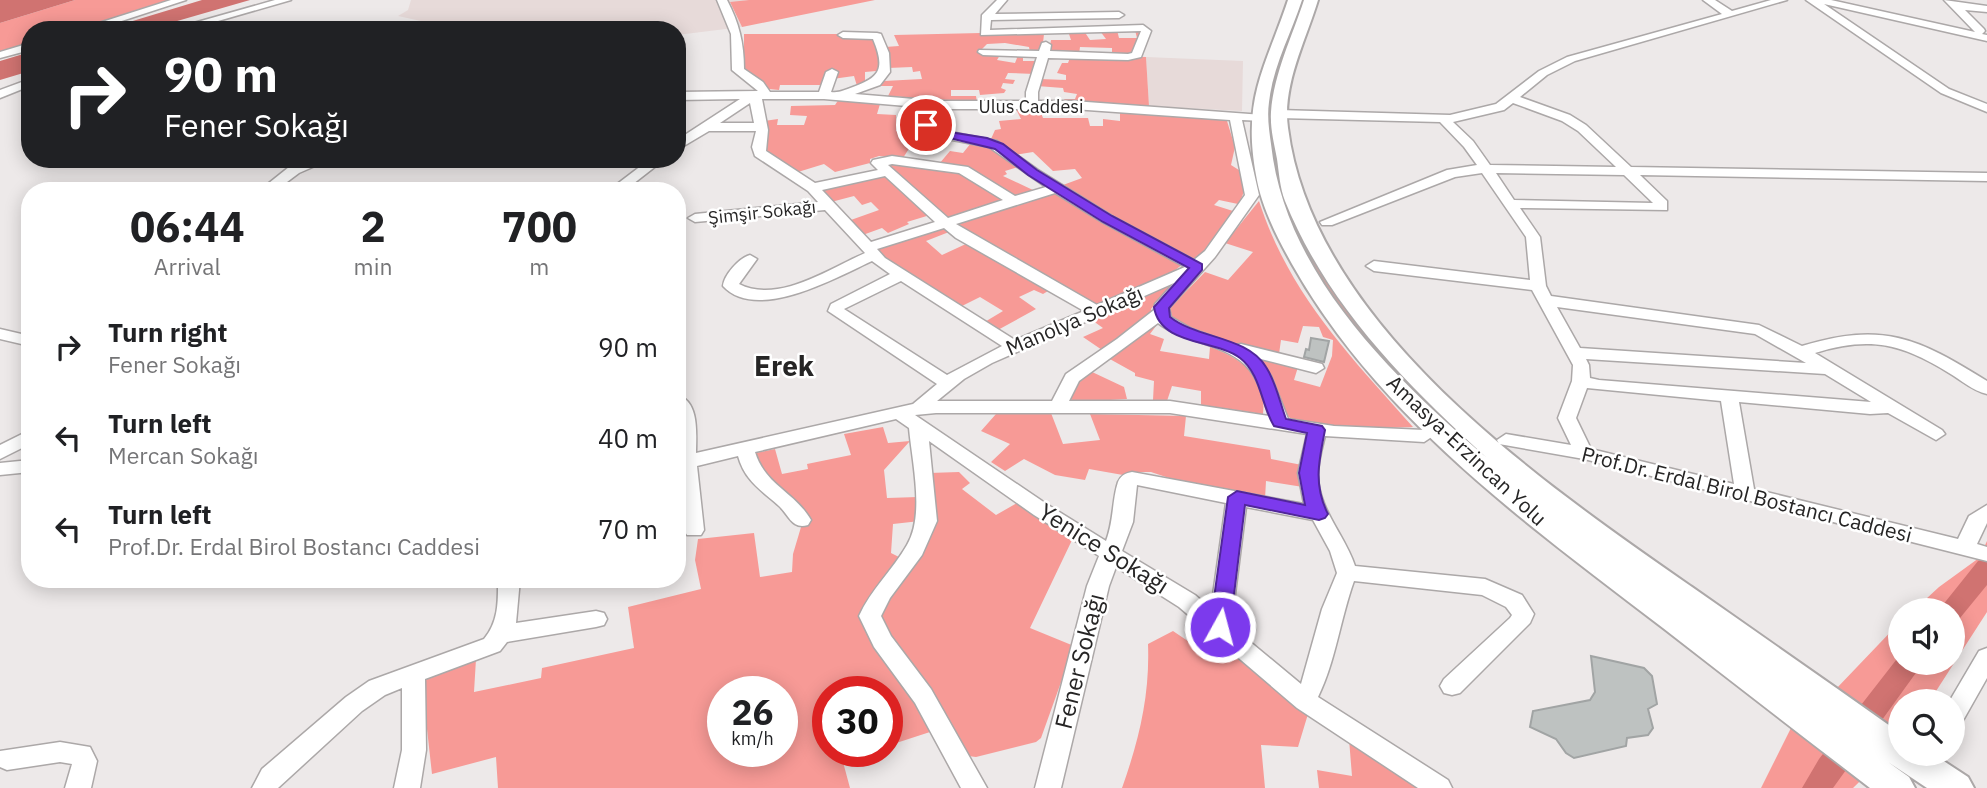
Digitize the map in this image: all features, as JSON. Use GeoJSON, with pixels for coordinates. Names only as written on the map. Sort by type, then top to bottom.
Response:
{"type":"FeatureCollection","features":[{"type":"Feature","properties":{"kind":"highway","name":"Amasya-Erzincan Yolu"},"geometry":{"type":"LineString","coordinates":[[1295,0],[1266,81],[1258,116],[1266,176],[1286,236],[1322,297],[1366,352],[1436,426],[1561,536],[1888,753]]}},
{"type":"Feature","properties":{"kind":"highway","name":"Amasya-Erzincan Yolu"},"geometry":{"type":"LineString","coordinates":[[1258,116],[1287,75],[1311,0]]}},
{"type":"Feature","properties":{"kind":"highway"},"geometry":{"type":"LineString","coordinates":[[1909,766],[1956,788]]}},
{"type":"Feature","properties":{"kind":"street"},"geometry":{"type":"LineString","coordinates":[[112,21],[181,0]]}},
{"type":"Feature","properties":{"kind":"street"},"geometry":{"type":"LineString","coordinates":[[208,21],[286,0]]}},
{"type":"Feature","properties":{"kind":"street"},"geometry":{"type":"LineString","coordinates":[[686,140],[761,94],[759,84],[738,70],[740,52],[737,32],[722,0]]}},
{"type":"Feature","properties":{"kind":"street"},"geometry":{"type":"LineString","coordinates":[[983,52],[1133,56],[1139,52],[1146,31],[1143,27],[985,33],[986,17],[1002,0]]}},
{"type":"Feature","properties":{"kind":"street"},"geometry":{"type":"LineString","coordinates":[[1708,0],[1728,13]]}},
{"type":"Feature","properties":{"kind":"street"},"geometry":{"type":"LineString","coordinates":[[1735,0],[1749,8]]}},
{"type":"Feature","properties":{"kind":"street","name":"Ulus Caddesi"},"geometry":{"type":"LineString","coordinates":[[686,96],[824,95],[938,106],[1032,105],[1258,116],[1444,120],[1500,107],[1543,73],[1571,59],[1782,0]]}},
{"type":"Feature","properties":{"kind":"street"},"geometry":{"type":"LineString","coordinates":[[1811,0],[1945,91],[1987,108]]}},
{"type":"Feature","properties":{"kind":"street"},"geometry":{"type":"LineString","coordinates":[[1818,0],[1985,34]]}},
{"type":"Feature","properties":{"kind":"street"},"geometry":{"type":"LineString","coordinates":[[1840,0],[1985,34]]}},
{"type":"Feature","properties":{"kind":"street"},"geometry":{"type":"LineString","coordinates":[[1952,3],[1985,34]]}},
{"type":"Feature","properties":{"kind":"street"},"geometry":{"type":"LineString","coordinates":[[1952,3],[1987,9]]}},
{"type":"Feature","properties":{"kind":"street"},"geometry":{"type":"LineString","coordinates":[[986,17],[1119,15]]}},
{"type":"Feature","properties":{"kind":"street"},"geometry":{"type":"LineString","coordinates":[[1032,105],[1032,92],[1049,31]]}},
{"type":"Feature","properties":{"kind":"street"},"geometry":{"type":"LineString","coordinates":[[842,97],[855,88],[880,82],[885,68],[877,36],[843,35]]}},
{"type":"Feature","properties":{"kind":"street"},"geometry":{"type":"LineString","coordinates":[[0,55],[21,49]]}},
{"type":"Feature","properties":{"kind":"street"},"geometry":{"type":"LineString","coordinates":[[824,95],[832,72]]}},
{"type":"Feature","properties":{"kind":"street"},"geometry":{"type":"LineString","coordinates":[[0,94],[21,86]]}},
{"type":"Feature","properties":{"kind":"street","name":"Şimşir Sokağı"},"geometry":{"type":"LineString","coordinates":[[761,94],[755,104],[762,135],[758,146],[760,153],[813,188],[870,252],[901,275],[1013,346]]}},
{"type":"Feature","properties":{"kind":"street"},"geometry":{"type":"LineString","coordinates":[[1511,98],[1566,118],[1582,128],[1630,172],[1662,204],[1662,208],[1511,204]]}},
{"type":"Feature","properties":{"kind":"street"},"geometry":{"type":"LineString","coordinates":[[938,106],[926,125],[930,132],[993,144],[1033,173],[1107,219],[1197,267],[1166,301],[1160,313],[1123,343],[1072,378],[1058,407]]}},
{"type":"Feature","properties":{"kind":"street","name":"Manolya Sokağı"},"geometry":{"type":"LineString","coordinates":[[912,416],[965,370],[1013,346],[1197,267],[1248,204],[1252,195],[1258,116]]}},
{"type":"Feature","properties":{"kind":"street"},"geometry":{"type":"LineString","coordinates":[[1444,120],[1469,144],[1488,169],[1532,237],[1541,293],[1581,365],[1581,381],[1567,418],[1584,453]]}},
{"type":"Feature","properties":{"kind":"street"},"geometry":{"type":"LineString","coordinates":[[704,127],[761,127]]}},
{"type":"Feature","properties":{"kind":"street"},"geometry":{"type":"LineString","coordinates":[[1013,201],[968,172],[956,168],[880,161],[879,165],[944,222],[977,245],[1096,311]]}},
{"type":"Feature","properties":{"kind":"street"},"geometry":{"type":"LineString","coordinates":[[277,182],[301,168]]}},
{"type":"Feature","properties":{"kind":"street"},"geometry":{"type":"LineString","coordinates":[[627,182],[647,168]]}},
{"type":"Feature","properties":{"kind":"street"},"geometry":{"type":"LineString","coordinates":[[1326,222],[1452,173],[1488,169],[1987,177]]}},
{"type":"Feature","properties":{"kind":"street"},"geometry":{"type":"LineString","coordinates":[[813,188],[887,172]]}},
{"type":"Feature","properties":{"kind":"street"},"geometry":{"type":"LineString","coordinates":[[750,260],[731,280],[731,286],[745,294],[768,296],[787,292],[870,252],[944,222],[1059,187]]}},
{"type":"Feature","properties":{"kind":"street","name":"Şimşir Sokağı"},"geometry":{"type":"LineString","coordinates":[[695,218],[829,205]]}},
{"type":"Feature","properties":{"kind":"street"},"geometry":{"type":"LineString","coordinates":[[1374,265],[1744,326],[1772,335],[1936,435]]}},
{"type":"Feature","properties":{"kind":"street"},"geometry":{"type":"LineString","coordinates":[[901,275],[838,307],[836,311],[948,383]]}},
{"type":"Feature","properties":{"kind":"street"},"geometry":{"type":"LineString","coordinates":[[1160,313],[1163,319],[1177,329],[1231,347],[1316,368]]}},
{"type":"Feature","properties":{"kind":"street"},"geometry":{"type":"LineString","coordinates":[[0,334],[21,339]]}},
{"type":"Feature","properties":{"kind":"street"},"geometry":{"type":"LineString","coordinates":[[1801,352],[1857,338],[1893,340],[1919,348],[1987,389]]}},
{"type":"Feature","properties":{"kind":"street"},"geometry":{"type":"LineString","coordinates":[[1231,347],[1244,353],[1259,368],[1280,423]]}},
{"type":"Feature","properties":{"kind":"street"},"geometry":{"type":"LineString","coordinates":[[1576,353],[1828,369]]}},
{"type":"Feature","properties":{"kind":"street"},"geometry":{"type":"LineString","coordinates":[[1581,381],[1870,408],[1889,407]]}},
{"type":"Feature","properties":{"kind":"street"},"geometry":{"type":"LineString","coordinates":[[1728,396],[1734,415],[1745,492]]}},
{"type":"Feature","properties":{"kind":"street"},"geometry":{"type":"LineString","coordinates":[[686,462],[912,416],[1058,407],[1170,407],[1359,435],[1424,436]]}},
{"type":"Feature","properties":{"kind":"street"},"geometry":{"type":"LineString","coordinates":[[912,416],[927,521],[912,558],[882,594],[870,616],[882,640],[923,696],[974,788]]}},
{"type":"Feature","properties":{"kind":"street","name":"Yenice Sokağı"},"geometry":{"type":"LineString","coordinates":[[912,416],[1041,510],[1168,588],[1220,627],[1305,701],[1439,788]]}},
{"type":"Feature","properties":{"kind":"street"},"geometry":{"type":"LineString","coordinates":[[1305,701],[1314,682],[1333,608],[1347,573],[1340,551],[1313,502],[1308,473],[1317,430]]}},
{"type":"Feature","properties":{"kind":"street","name":"Prof.Dr. Erdal Birol Bostancı Caddesi"},"geometry":{"type":"LineString","coordinates":[[1506,440],[1584,453],[1987,554]]}},
{"type":"Feature","properties":{"kind":"street"},"geometry":{"type":"LineString","coordinates":[[0,453],[21,441]]}},
{"type":"Feature","properties":{"kind":"street"},"geometry":{"type":"LineString","coordinates":[[745,448],[754,477],[788,503],[801,520]]}},
{"type":"Feature","properties":{"kind":"street"},"geometry":{"type":"LineString","coordinates":[[0,469],[21,467]]}},
{"type":"Feature","properties":{"kind":"street","name":"Fener Sokağı"},"geometry":{"type":"LineString","coordinates":[[1048,788],[1098,586],[1123,522],[1128,482],[1132,478],[1319,514]]}},
{"type":"Feature","properties":{"kind":"street"},"geometry":{"type":"LineString","coordinates":[[686,485],[694,530]]}},
{"type":"Feature","properties":{"kind":"street"},"geometry":{"type":"LineString","coordinates":[[1220,627],[1237,497]]}},
{"type":"Feature","properties":{"kind":"street"},"geometry":{"type":"LineString","coordinates":[[1965,548],[1976,521],[1987,512]]}},
{"type":"Feature","properties":{"kind":"street"},"geometry":{"type":"LineString","coordinates":[[1347,573],[1485,587],[1514,601],[1523,614],[1519,623],[1452,686]]}},
{"type":"Feature","properties":{"kind":"street"},"geometry":{"type":"LineString","coordinates":[[265,788],[271,777],[354,704],[390,681],[492,645],[502,634],[507,622],[509,588]]}},
{"type":"Feature","properties":{"kind":"street"},"geometry":{"type":"LineString","coordinates":[[502,634],[596,620]]}},
{"type":"Feature","properties":{"kind":"street"},"geometry":{"type":"LineString","coordinates":[[1965,696],[1987,657]]}},
{"type":"Feature","properties":{"kind":"street"},"geometry":{"type":"LineString","coordinates":[[407,788],[411,781],[414,761],[414,673]]}},
{"type":"Feature","properties":{"kind":"street"},"geometry":{"type":"LineString","coordinates":[[7,759],[73,751],[81,754],[85,761],[78,788]]}},
{"type":"Feature","properties":{"kind":"shaded area"},"geometry":{"type":"Polygon","coordinates":[[[0,0],[75,0],[0,23],[0,0]]]}},
{"type":"Feature","properties":{"kind":"shaded area"},"geometry":{"type":"Polygon","coordinates":[[[75,0],[172,0],[103,21],[21,21],[21,46],[0,52],[0,23],[75,0]]]}},
{"type":"Feature","properties":{"kind":"shaded area"},"geometry":{"type":"Polygon","coordinates":[[[202,0],[250,0],[177,21],[133,21],[202,0]]]}},
{"type":"Feature","properties":{"kind":"shaded area"},"geometry":{"type":"Polygon","coordinates":[[[411,0],[749,0],[730,3],[742,27],[686,34],[686,21],[421,21],[398,16],[408,10],[411,0]]]}},
{"type":"Feature","properties":{"kind":"shaded area"},"geometry":{"type":"Polygon","coordinates":[[[875,0],[742,27],[730,2],[875,0]]]}},
{"type":"Feature","properties":{"kind":"shaded area"},"geometry":{"type":"Polygon","coordinates":[[[1301,0],[1306,0],[1272,115],[1272,135],[1279,173],[1306,244],[1319,271],[1341,302],[1497,465],[1482,459],[1386,364],[1334,301],[1306,257],[1280,201],[1265,123],[1278,65],[1301,0]]]}},
{"type":"Feature","properties":{"kind":"shaded area"},"geometry":{"type":"Polygon","coordinates":[[[1117,30],[1119,38],[1137,38],[1135,30],[1143,30],[1134,54],[1112,55],[1112,48],[1080,47],[1079,54],[1049,52],[1051,40],[1071,40],[1068,31],[1084,31],[1090,40],[1106,39],[1100,31],[1117,30]]]}},
{"type":"Feature","properties":{"kind":"shaded area"},"geometry":{"type":"Polygon","coordinates":[[[744,34],[871,34],[877,43],[882,68],[865,72],[865,80],[879,80],[857,86],[854,76],[825,80],[823,85],[780,85],[779,90],[769,89],[744,71],[744,34]]]}},
{"type":"Feature","properties":{"kind":"shaded area"},"geometry":{"type":"Polygon","coordinates":[[[1044,34],[1042,52],[1030,52],[1029,47],[1005,43],[987,44],[981,50],[1000,55],[997,60],[1015,63],[1015,55],[1023,55],[1023,61],[1040,61],[1035,74],[1008,73],[1005,79],[1015,80],[1013,84],[1003,83],[1001,88],[1006,90],[1004,93],[980,95],[979,90],[951,90],[951,96],[976,96],[977,102],[888,96],[893,86],[879,86],[884,81],[922,79],[920,71],[913,72],[912,67],[888,68],[885,47],[899,46],[894,35],[1044,34]]]}},
{"type":"Feature","properties":{"kind":"shaded area"},"geometry":{"type":"Polygon","coordinates":[[[21,55],[21,74],[0,80],[0,61],[21,55]]]}},
{"type":"Feature","properties":{"kind":"shaded area"},"geometry":{"type":"Polygon","coordinates":[[[1071,55],[1146,57],[1149,106],[1066,102],[1064,99],[1075,99],[1077,94],[1064,92],[1063,88],[1037,86],[1040,79],[1066,80],[1066,75],[1057,73],[1062,63],[1068,63],[1071,55]]]}},
{"type":"Feature","properties":{"kind":"shaded area"},"geometry":{"type":"Polygon","coordinates":[[[1146,57],[1243,61],[1242,111],[1149,106],[1146,57]]]}},
{"type":"Feature","properties":{"kind":"shaded area"},"geometry":{"type":"Polygon","coordinates":[[[839,99],[880,104],[877,114],[896,115],[896,131],[928,135],[918,147],[910,147],[903,158],[879,156],[870,159],[870,163],[835,172],[824,164],[798,172],[765,153],[764,121],[778,119],[777,125],[804,125],[807,116],[790,115],[791,106],[835,105],[839,99]]]}},
{"type":"Feature","properties":{"kind":"shaded area"},"geometry":{"type":"Polygon","coordinates":[[[1015,107],[1039,108],[1043,118],[1088,118],[1090,126],[1103,126],[1103,119],[1120,121],[1120,112],[1224,119],[1235,147],[1231,165],[1242,172],[1242,196],[1238,204],[1219,200],[1214,205],[1233,211],[1195,263],[1110,217],[1063,185],[1082,178],[1075,169],[1053,171],[1033,152],[1015,155],[991,139],[995,130],[1001,129],[999,121],[1021,119],[1015,107]]]}},
{"type":"Feature","properties":{"kind":"shaded area"},"geometry":{"type":"Polygon","coordinates":[[[971,143],[993,148],[1018,167],[1005,171],[1007,174],[1003,176],[1035,191],[1015,198],[939,164],[950,151],[963,153],[971,143]]]}},
{"type":"Feature","properties":{"kind":"shaded area"},"geometry":{"type":"Polygon","coordinates":[[[894,162],[958,170],[1007,201],[947,219],[886,165],[894,162]]]}},
{"type":"Feature","properties":{"kind":"shaded area"},"geometry":{"type":"Polygon","coordinates":[[[885,174],[930,215],[907,222],[909,224],[888,233],[882,228],[860,236],[848,221],[879,210],[871,202],[862,205],[854,196],[831,202],[818,189],[885,174]]]}},
{"type":"Feature","properties":{"kind":"shaded area"},"geometry":{"type":"Polygon","coordinates":[[[1054,192],[1065,196],[1110,227],[1183,264],[1174,271],[1095,306],[949,222],[1054,192]]]}},
{"type":"Feature","properties":{"kind":"shaded area"},"geometry":{"type":"Polygon","coordinates":[[[1259,201],[1287,266],[1304,295],[1344,349],[1413,427],[1325,426],[1307,424],[1284,413],[1275,387],[1259,358],[1298,367],[1294,380],[1320,387],[1332,356],[1333,340],[1323,337],[1319,327],[1303,326],[1298,343],[1281,340],[1279,354],[1198,334],[1174,322],[1169,309],[1205,272],[1228,280],[1253,252],[1225,243],[1259,201]]]}},
{"type":"Feature","properties":{"kind":"shaded area"},"geometry":{"type":"Polygon","coordinates":[[[941,225],[949,232],[926,241],[942,255],[968,243],[1053,288],[1043,294],[1034,290],[1019,297],[1036,309],[996,331],[983,323],[1003,311],[980,297],[960,307],[901,272],[874,249],[941,225]]]}},
{"type":"Feature","properties":{"kind":"shaded area"},"geometry":{"type":"Polygon","coordinates":[[[1174,281],[1151,309],[1153,315],[1105,352],[1083,337],[1103,328],[1089,318],[1174,281]]]}},
{"type":"Feature","properties":{"kind":"shaded area"},"geometry":{"type":"Polygon","coordinates":[[[1151,324],[1156,326],[1150,334],[1164,339],[1160,351],[1209,359],[1210,347],[1232,357],[1250,370],[1261,389],[1263,414],[1201,405],[1201,391],[1172,386],[1167,401],[1153,400],[1154,381],[1135,376],[1135,373],[1108,358],[1151,324]]]}},
{"type":"Feature","properties":{"kind":"shaded area"},"geometry":{"type":"Polygon","coordinates":[[[1090,371],[1124,387],[1127,399],[1076,402],[1066,397],[1068,390],[1090,371]]]}},
{"type":"Feature","properties":{"kind":"shaded area"},"geometry":{"type":"Polygon","coordinates":[[[1051,413],[1063,444],[1100,440],[1090,414],[1186,416],[1184,436],[1270,450],[1271,459],[1302,465],[1303,487],[1266,481],[1265,499],[1181,482],[1151,472],[1130,472],[1123,475],[1089,469],[1085,480],[1055,475],[1024,459],[1005,471],[991,462],[1010,444],[981,431],[996,414],[1051,413]]]}},
{"type":"Feature","properties":{"kind":"shaded area"},"geometry":{"type":"Polygon","coordinates":[[[883,427],[888,443],[910,441],[884,470],[887,498],[918,497],[920,521],[893,524],[891,553],[903,559],[868,599],[863,613],[901,676],[812,676],[812,767],[844,767],[850,788],[498,788],[496,757],[432,774],[425,711],[426,674],[476,659],[474,692],[541,678],[542,668],[634,648],[628,607],[701,589],[695,560],[698,539],[754,533],[760,577],[792,572],[793,554],[804,517],[769,483],[751,454],[775,449],[782,474],[808,469],[807,464],[851,455],[844,434],[883,427]]]}},
{"type":"Feature","properties":{"kind":"shaded area"},"geometry":{"type":"Polygon","coordinates":[[[959,472],[970,483],[962,489],[996,515],[1017,503],[1073,538],[1030,628],[1074,646],[1041,738],[1036,742],[976,757],[968,756],[887,635],[878,614],[907,575],[929,473],[959,472]]]}},
{"type":"Feature","properties":{"kind":"shaded area"},"geometry":{"type":"Polygon","coordinates":[[[1987,541],[1987,612],[1965,646],[1965,598],[1927,598],[1979,558],[1987,541]]]}},
{"type":"Feature","properties":{"kind":"shaded area"},"geometry":{"type":"Polygon","coordinates":[[[1173,631],[1213,658],[1229,643],[1308,714],[1298,747],[1261,745],[1265,788],[1122,788],[1142,717],[1148,644],[1173,631]]]}},
{"type":"Feature","properties":{"kind":"shaded area"},"geometry":{"type":"Polygon","coordinates":[[[1888,635],[1888,675],[1946,675],[1937,689],[1888,689],[1888,754],[1853,788],[1761,788],[1792,726],[1835,690],[1888,635]]]}},
{"type":"Feature","properties":{"kind":"shaded area"},"geometry":{"type":"Polygon","coordinates":[[[903,679],[924,714],[930,732],[903,741],[903,679]]]}},
{"type":"Feature","properties":{"kind":"shaded area"},"geometry":{"type":"Polygon","coordinates":[[[1349,739],[1420,788],[1319,788],[1317,770],[1352,776],[1349,739]]]}},
{"type":"Feature","properties":{"kind":"building"},"geometry":{"type":"Polygon","coordinates":[[[1311,338],[1329,341],[1324,362],[1304,357],[1306,349],[1309,350],[1311,338]]]}},
{"type":"Feature","properties":{"kind":"building"},"geometry":{"type":"Polygon","coordinates":[[[1591,656],[1644,668],[1652,676],[1657,704],[1648,709],[1653,728],[1648,735],[1627,738],[1626,746],[1574,758],[1566,753],[1556,739],[1530,727],[1533,711],[1590,700],[1595,692],[1591,656]]]}},
{"type":"Feature","properties":{"kind":"waterway"},"geometry":{"type":"LineString","coordinates":[[1962,598],[1987,567]]}},
{"type":"Feature","properties":{"kind":"waterway"},"geometry":{"type":"LineString","coordinates":[[1817,788],[1829,768],[1901,675]]}},
{"type":"Feature","properties":{"kind":"district","name":"Erek"},"geometry":{"type":"Point","coordinates":[784,365]}},
{"type":"Feature","properties":{"kind":"route"},"geometry":{"type":"LineString","coordinates":[[926,125],[930,132],[987,142],[999,147],[1033,173],[1107,219],[1197,267],[1161,307],[1163,319],[1185,333],[1244,353],[1259,368],[1280,423],[1317,430],[1308,473],[1313,502],[1319,514],[1237,497],[1220,627]]}}]}
